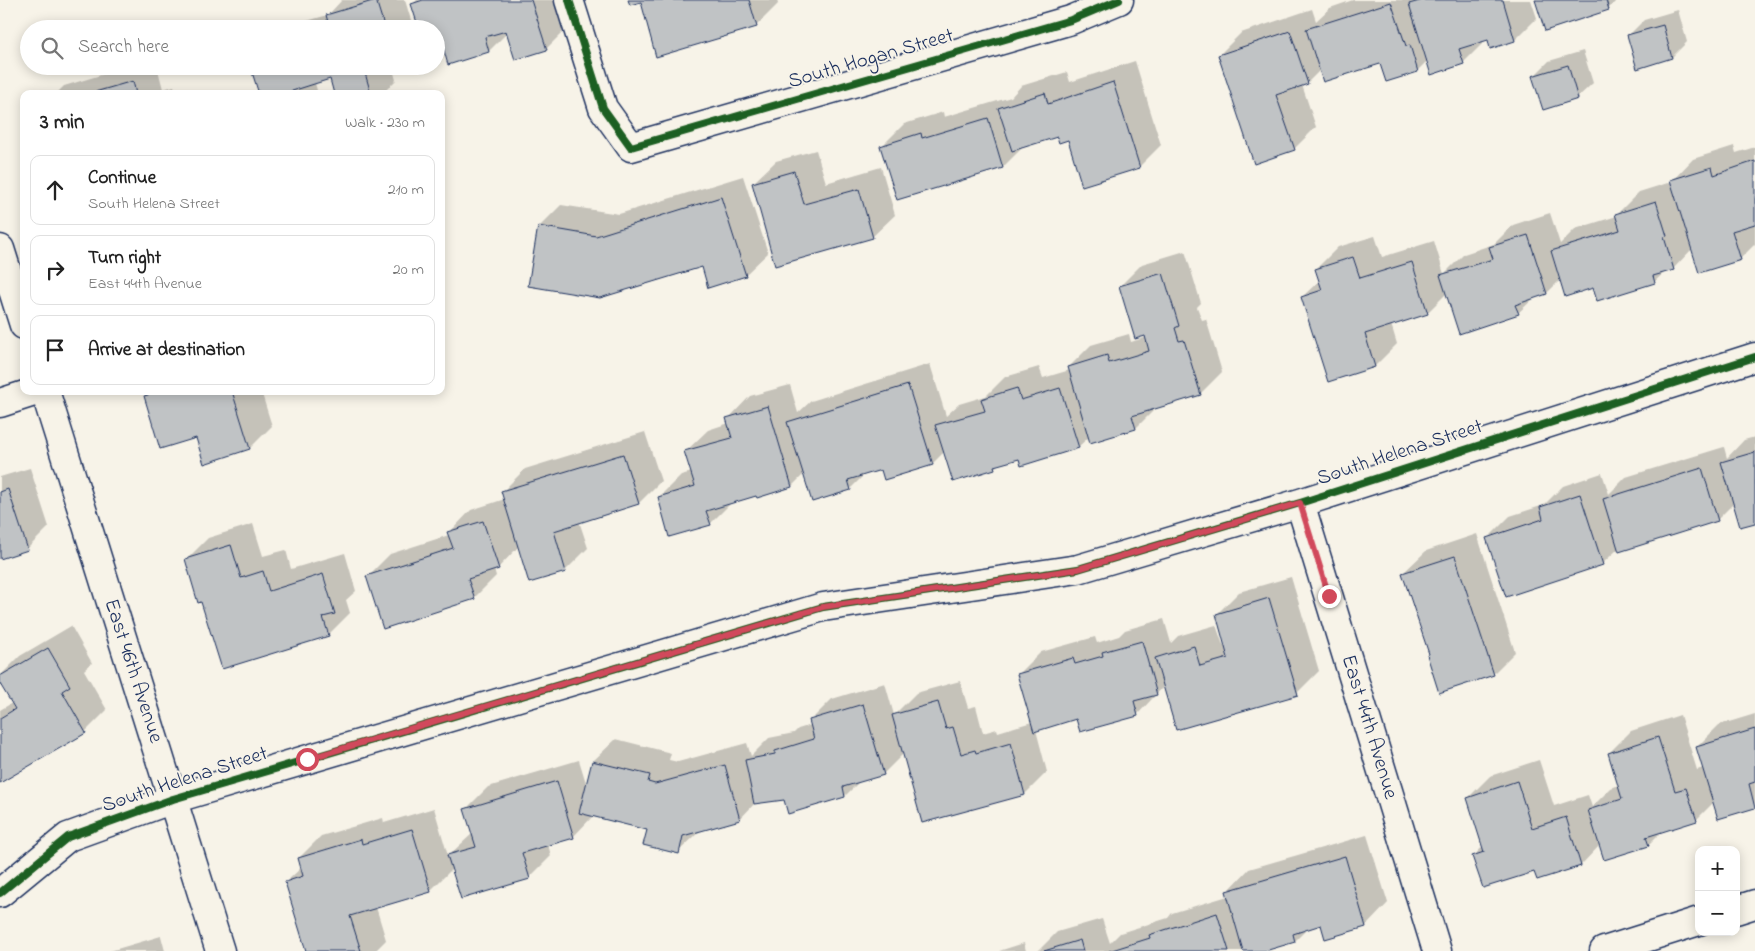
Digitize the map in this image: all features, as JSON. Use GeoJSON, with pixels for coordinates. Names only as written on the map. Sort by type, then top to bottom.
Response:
{"type":"FeatureCollection","features":[{"type":"Feature","properties":{"kind":"street","name":"South Hogan Street"},"geometry":{"type":"LineString","coordinates":[[569,0],[603,108],[631,147],[1071,20],[1119,0]]}},
{"type":"Feature","properties":{"kind":"street"},"geometry":{"type":"LineString","coordinates":[[0,249],[20,312]]}},
{"type":"Feature","properties":{"kind":"street","name":"South Helena Street"},"geometry":{"type":"LineString","coordinates":[[0,893],[68,838],[173,799],[823,607],[1078,569],[1300,503],[1755,357]]}},
{"type":"Feature","properties":{"kind":"street"},"geometry":{"type":"LineString","coordinates":[[0,402],[24,395]]}},
{"type":"Feature","properties":{"kind":"street","name":"East 46th Avenue"},"geometry":{"type":"LineString","coordinates":[[46,395],[220,951]]}},
{"type":"Feature","properties":{"kind":"street","name":"East 44th Avenue"},"geometry":{"type":"LineString","coordinates":[[1300,503],[1437,951]]}},
{"type":"Feature","properties":{"kind":"street"},"geometry":{"type":"LineString","coordinates":[[1740,909],[1755,904]]}},
{"type":"Feature","properties":{"kind":"street"},"geometry":{"type":"LineString","coordinates":[[1604,951],[1695,922]]}},
{"type":"Feature","properties":{"kind":"building"},"geometry":{"type":"Polygon","coordinates":[[[376,0],[382,20],[327,20],[326,15],[376,0]]]}},
{"type":"Feature","properties":{"kind":"building"},"geometry":{"type":"Polygon","coordinates":[[[423,0],[531,0],[547,50],[515,60],[506,31],[485,37],[489,52],[448,65],[445,54],[445,20],[416,20],[411,4],[423,0]]]}},
{"type":"Feature","properties":{"kind":"building"},"geometry":{"type":"Polygon","coordinates":[[[628,0],[749,0],[757,27],[656,57],[641,2],[630,5],[628,0]]]}},
{"type":"Feature","properties":{"kind":"building"},"geometry":{"type":"Polygon","coordinates":[[[1423,0],[1503,0],[1515,41],[1490,49],[1488,40],[1459,49],[1464,64],[1431,75],[1409,4],[1423,0]]]}},
{"type":"Feature","properties":{"kind":"building"},"geometry":{"type":"Polygon","coordinates":[[[1535,0],[1606,0],[1609,10],[1545,31],[1535,0]]]}},
{"type":"Feature","properties":{"kind":"building"},"geometry":{"type":"Polygon","coordinates":[[[1391,2],[1406,46],[1410,45],[1418,72],[1386,82],[1380,64],[1323,82],[1306,29],[1391,2]]]}},
{"type":"Feature","properties":{"kind":"building"},"geometry":{"type":"Polygon","coordinates":[[[1663,25],[1672,58],[1637,69],[1627,35],[1663,25]]]}},
{"type":"Feature","properties":{"kind":"building"},"geometry":{"type":"Polygon","coordinates":[[[1290,31],[1308,84],[1276,95],[1295,150],[1254,164],[1218,55],[1290,31]]]}},
{"type":"Feature","properties":{"kind":"building"},"geometry":{"type":"Polygon","coordinates":[[[1568,65],[1578,99],[1543,110],[1532,76],[1568,65]]]}},
{"type":"Feature","properties":{"kind":"building"},"geometry":{"type":"Polygon","coordinates":[[[253,75],[366,75],[370,90],[333,90],[330,79],[295,90],[258,90],[253,75]]]}},
{"type":"Feature","properties":{"kind":"building"},"geometry":{"type":"Polygon","coordinates":[[[133,81],[135,90],[102,90],[133,81]]]}},
{"type":"Feature","properties":{"kind":"building"},"geometry":{"type":"Polygon","coordinates":[[[1113,82],[1140,168],[1082,186],[1068,140],[1059,143],[1057,137],[1012,151],[998,108],[1045,93],[1048,104],[1113,82]]]}},
{"type":"Feature","properties":{"kind":"building"},"geometry":{"type":"Polygon","coordinates":[[[988,118],[1003,168],[897,200],[880,146],[921,133],[922,138],[988,118]]]}},
{"type":"Feature","properties":{"kind":"building"},"geometry":{"type":"Polygon","coordinates":[[[1755,161],[1755,224],[1732,231],[1741,260],[1699,273],[1670,180],[1712,167],[1714,175],[1755,161]]]}},
{"type":"Feature","properties":{"kind":"building"},"geometry":{"type":"Polygon","coordinates":[[[794,171],[804,204],[859,189],[873,238],[775,266],[752,183],[794,171]]]}},
{"type":"Feature","properties":{"kind":"building"},"geometry":{"type":"Polygon","coordinates":[[[721,197],[746,276],[708,288],[702,267],[600,298],[528,286],[538,226],[596,236],[721,197]]]}},
{"type":"Feature","properties":{"kind":"building"},"geometry":{"type":"Polygon","coordinates":[[[1656,201],[1667,236],[1664,237],[1674,270],[1653,276],[1655,283],[1597,301],[1593,288],[1565,297],[1551,251],[1620,230],[1615,214],[1656,201]]]}},
{"type":"Feature","properties":{"kind":"building"},"geometry":{"type":"Polygon","coordinates":[[[1528,235],[1547,294],[1515,305],[1519,314],[1459,334],[1440,275],[1493,259],[1489,247],[1528,235]]]}},
{"type":"Feature","properties":{"kind":"building"},"geometry":{"type":"Polygon","coordinates":[[[1353,257],[1360,278],[1412,262],[1428,314],[1365,334],[1375,367],[1328,382],[1301,297],[1322,290],[1315,269],[1353,257]]]}},
{"type":"Feature","properties":{"kind":"building"},"geometry":{"type":"Polygon","coordinates":[[[1163,273],[1179,326],[1175,328],[1179,341],[1184,340],[1201,395],[1132,416],[1136,429],[1090,443],[1068,367],[1107,355],[1109,363],[1149,351],[1145,336],[1135,339],[1119,286],[1163,273]]]}},
{"type":"Feature","properties":{"kind":"building"},"geometry":{"type":"Polygon","coordinates":[[[908,385],[933,465],[884,480],[881,470],[848,480],[851,490],[812,502],[787,422],[908,385]]]}},
{"type":"Feature","properties":{"kind":"building"},"geometry":{"type":"Polygon","coordinates":[[[1017,388],[1021,400],[1060,388],[1079,448],[1021,466],[1019,459],[994,466],[995,469],[953,482],[935,425],[985,411],[981,399],[1017,388]]]}},
{"type":"Feature","properties":{"kind":"building"},"geometry":{"type":"Polygon","coordinates":[[[233,395],[250,449],[204,464],[196,438],[160,449],[144,396],[233,395]]]}},
{"type":"Feature","properties":{"kind":"building"},"geometry":{"type":"Polygon","coordinates":[[[768,406],[792,487],[706,511],[711,525],[669,537],[658,497],[695,486],[684,451],[732,438],[726,418],[768,406]]]}},
{"type":"Feature","properties":{"kind":"building"},"geometry":{"type":"Polygon","coordinates":[[[1755,452],[1755,523],[1740,527],[1721,462],[1755,452]]]}},
{"type":"Feature","properties":{"kind":"building"},"geometry":{"type":"Polygon","coordinates":[[[623,454],[639,504],[554,531],[566,572],[529,583],[501,491],[623,454]]]}},
{"type":"Feature","properties":{"kind":"building"},"geometry":{"type":"Polygon","coordinates":[[[1702,468],[1718,521],[1619,552],[1603,499],[1702,468]]]}},
{"type":"Feature","properties":{"kind":"building"},"geometry":{"type":"Polygon","coordinates":[[[8,489],[28,550],[0,559],[0,492],[8,489]]]}},
{"type":"Feature","properties":{"kind":"building"},"geometry":{"type":"Polygon","coordinates":[[[1580,494],[1603,565],[1506,597],[1486,538],[1543,519],[1540,507],[1580,494]]]}},
{"type":"Feature","properties":{"kind":"building"},"geometry":{"type":"Polygon","coordinates":[[[483,521],[499,569],[468,579],[475,599],[383,629],[366,576],[453,548],[447,532],[483,521]]]}},
{"type":"Feature","properties":{"kind":"building"},"geometry":{"type":"Polygon","coordinates":[[[231,545],[241,578],[263,571],[269,591],[323,574],[335,614],[323,617],[329,636],[222,669],[201,602],[198,603],[185,559],[231,545]]]}},
{"type":"Feature","properties":{"kind":"building"},"geometry":{"type":"Polygon","coordinates":[[[1455,556],[1494,675],[1439,693],[1427,655],[1429,654],[1402,573],[1455,556]]]}},
{"type":"Feature","properties":{"kind":"building"},"geometry":{"type":"Polygon","coordinates":[[[1269,598],[1298,695],[1176,730],[1155,658],[1194,646],[1200,666],[1228,658],[1216,614],[1269,598]]]}},
{"type":"Feature","properties":{"kind":"building"},"geometry":{"type":"Polygon","coordinates":[[[1142,641],[1157,695],[1134,701],[1138,716],[1080,732],[1076,719],[1034,732],[1017,674],[1073,658],[1075,664],[1103,656],[1102,652],[1142,641]]]}},
{"type":"Feature","properties":{"kind":"building"},"geometry":{"type":"Polygon","coordinates":[[[48,648],[70,686],[62,691],[86,733],[0,783],[0,718],[15,709],[0,684],[0,676],[48,648]]]}},
{"type":"Feature","properties":{"kind":"building"},"geometry":{"type":"Polygon","coordinates":[[[938,702],[946,729],[953,727],[961,754],[975,750],[976,753],[1011,743],[1025,795],[922,823],[892,715],[938,702]]]}},
{"type":"Feature","properties":{"kind":"building"},"geometry":{"type":"Polygon","coordinates":[[[863,704],[884,775],[843,787],[845,797],[788,814],[784,800],[754,804],[745,760],[775,754],[775,751],[814,739],[809,720],[863,704]]]}},
{"type":"Feature","properties":{"kind":"building"},"geometry":{"type":"Polygon","coordinates":[[[1755,729],[1755,782],[1749,784],[1755,808],[1718,819],[1696,747],[1755,729]]]}},
{"type":"Feature","properties":{"kind":"building"},"geometry":{"type":"Polygon","coordinates":[[[1658,737],[1675,791],[1686,788],[1697,821],[1646,837],[1649,846],[1604,860],[1588,810],[1622,799],[1608,753],[1658,737]]]}},
{"type":"Feature","properties":{"kind":"building"},"geometry":{"type":"Polygon","coordinates":[[[592,761],[650,775],[648,782],[655,784],[725,765],[740,820],[683,836],[679,854],[643,845],[647,830],[579,813],[592,761]]]}},
{"type":"Feature","properties":{"kind":"building"},"geometry":{"type":"Polygon","coordinates":[[[557,781],[574,838],[522,853],[530,879],[461,899],[447,855],[476,847],[464,809],[557,781]]]}},
{"type":"Feature","properties":{"kind":"building"},"geometry":{"type":"Polygon","coordinates":[[[1517,781],[1532,828],[1566,817],[1581,866],[1537,880],[1534,872],[1483,888],[1472,856],[1484,852],[1467,798],[1517,781]]]}},
{"type":"Feature","properties":{"kind":"building"},"geometry":{"type":"Polygon","coordinates":[[[412,829],[431,892],[350,916],[361,951],[306,951],[285,882],[303,876],[298,858],[361,839],[362,844],[412,829]]]}},
{"type":"Feature","properties":{"kind":"building"},"geometry":{"type":"Polygon","coordinates":[[[1345,856],[1366,927],[1325,939],[1321,925],[1293,934],[1295,942],[1265,951],[1243,951],[1226,891],[1345,856]]]}},
{"type":"Feature","properties":{"kind":"building"},"geometry":{"type":"Polygon","coordinates":[[[1217,913],[1229,951],[1109,951],[1150,938],[1149,935],[1217,913]]]}},
{"type":"Feature","properties":{"kind":"building"},"geometry":{"type":"Polygon","coordinates":[[[1080,940],[1083,951],[1044,951],[1080,940]]]}},
{"type":"Feature","properties":{"kind":"cycle path"},"geometry":{"type":"LineString","coordinates":[[569,0],[603,108],[631,147],[1071,20],[1119,0]]}},
{"type":"Feature","properties":{"kind":"cycle path"},"geometry":{"type":"LineString","coordinates":[[0,893],[68,837],[173,799],[823,607],[1078,569],[1300,503],[1755,357]]}},
{"type":"Feature","properties":{"kind":"route"},"geometry":{"type":"LineString","coordinates":[[307,759],[823,607],[1078,569],[1300,503],[1329,596]]}}]}
